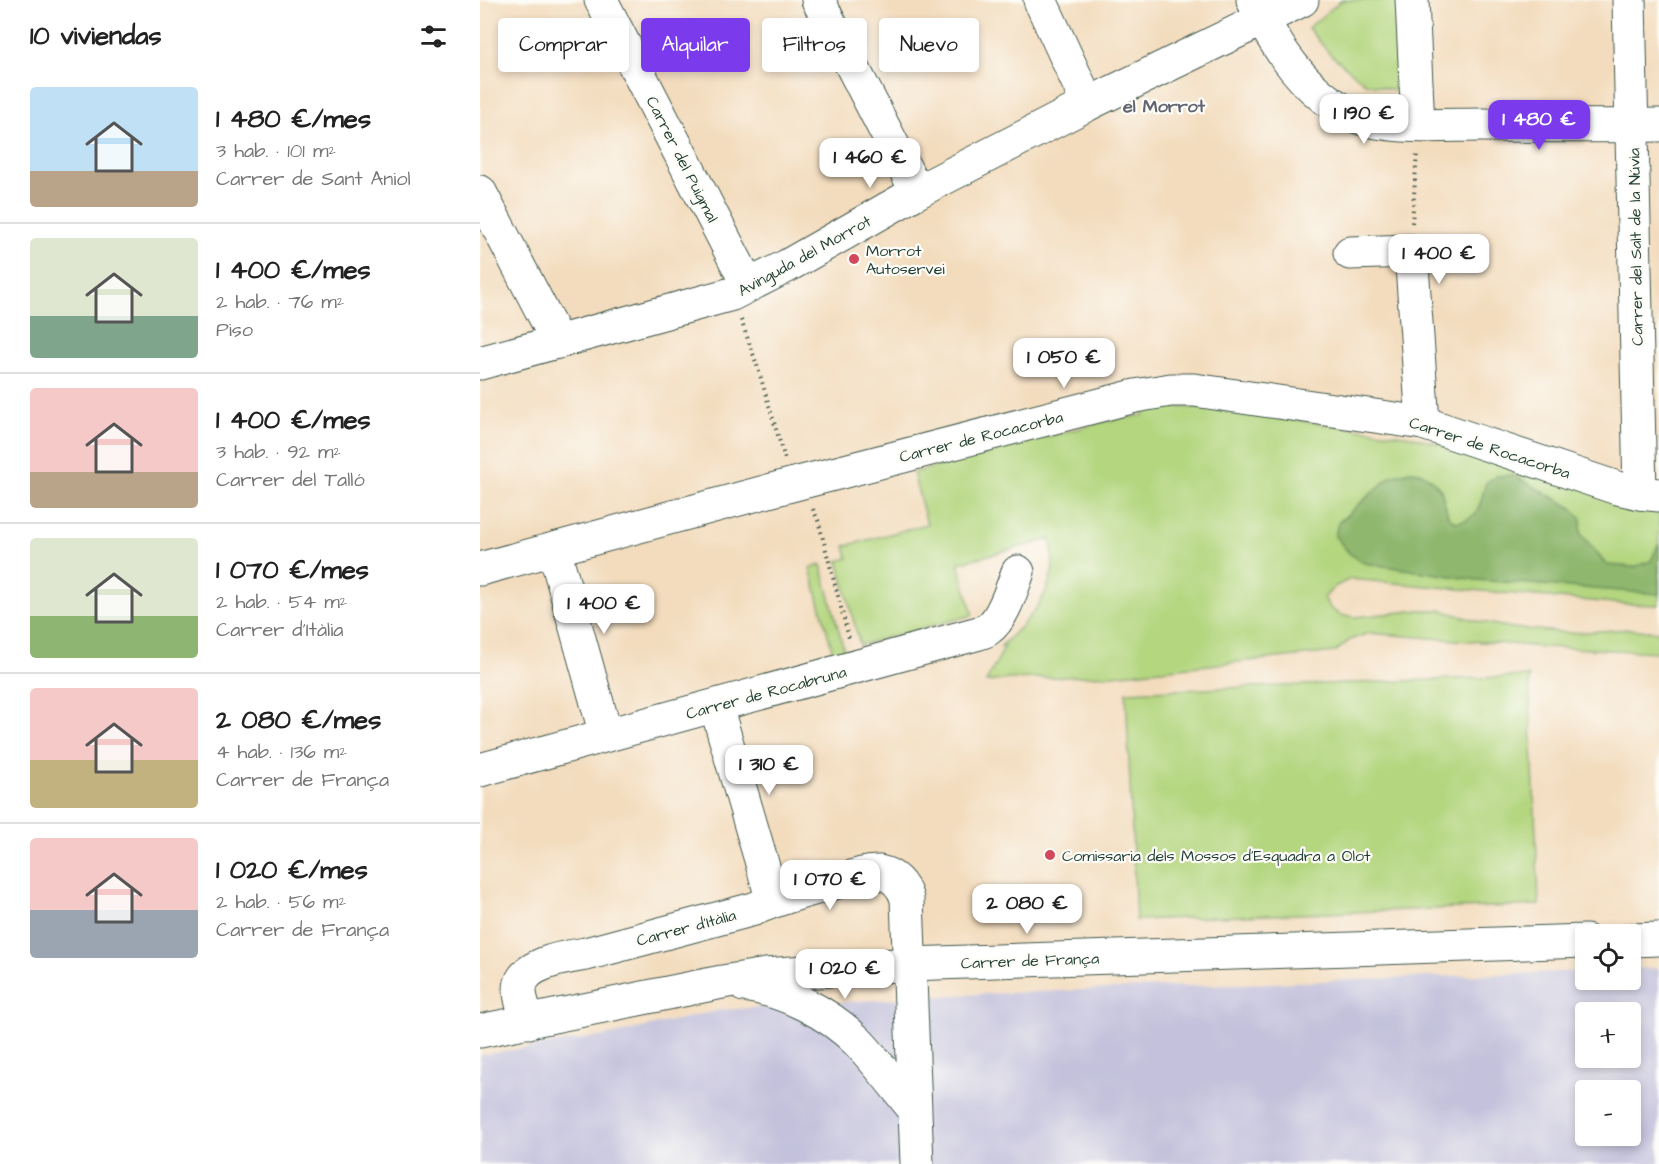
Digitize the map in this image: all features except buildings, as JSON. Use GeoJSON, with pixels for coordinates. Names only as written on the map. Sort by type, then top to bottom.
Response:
{"type":"FeatureCollection","features":[{"type":"Feature","properties":{"kind":"street","name":"Carrer del Puigmal"},"geometry":{"type":"LineString","coordinates":[[601,0],[740,289]]}},
{"type":"Feature","properties":{"kind":"street"},"geometry":{"type":"LineString","coordinates":[[818,0],[917,192]]}},
{"type":"Feature","properties":{"kind":"street"},"geometry":{"type":"LineString","coordinates":[[1040,0],[1088,104]]}},
{"type":"Feature","properties":{"kind":"street","name":"Avinguda del Morrot"},"geometry":{"type":"LineString","coordinates":[[480,363],[740,289],[787,266],[917,192],[1088,104],[1257,10],[1302,0]]}},
{"type":"Feature","properties":{"kind":"street"},"geometry":{"type":"LineString","coordinates":[[1412,0],[1418,125]]}},
{"type":"Feature","properties":{"kind":"street","name":"Carrer del Salt de la Núvia"},"geometry":{"type":"LineString","coordinates":[[1629,0],[1646,125],[1649,494]]}},
{"type":"Feature","properties":{"kind":"street"},"geometry":{"type":"LineString","coordinates":[[1257,10],[1286,58],[1307,83],[1329,101],[1353,116],[1418,125],[1646,125]]}},
{"type":"Feature","properties":{"kind":"street"},"geometry":{"type":"LineString","coordinates":[[480,192],[558,342]]}},
{"type":"Feature","properties":{"kind":"street"},"geometry":{"type":"LineString","coordinates":[[1350,253],[1411,251],[1423,423]]}},
{"type":"Feature","properties":{"kind":"street","name":"Carrer de Rocacorba"},"geometry":{"type":"LineString","coordinates":[[480,569],[788,486],[1153,392],[1171,390],[1194,390],[1423,423],[1617,488],[1649,494]]}},
{"type":"Feature","properties":{"kind":"street"},"geometry":{"type":"LineString","coordinates":[[554,549],[606,735]]}},
{"type":"Feature","properties":{"kind":"street","name":"Carrer de Rocabruna"},"geometry":{"type":"LineString","coordinates":[[480,770],[979,633],[989,629],[996,621],[1003,610],[1018,572]]}},
{"type":"Feature","properties":{"kind":"street"},"geometry":{"type":"LineString","coordinates":[[716,706],[772,901]]}},
{"type":"Feature","properties":{"kind":"street","name":"Carrer d'Itàlia"},"geometry":{"type":"LineString","coordinates":[[529,1022],[522,1003],[520,984],[537,967],[565,957],[586,954],[743,912],[772,901],[872,872],[887,875],[900,884],[906,899],[917,1164]]}},
{"type":"Feature","properties":{"kind":"street"},"geometry":{"type":"LineString","coordinates":[[1641,940],[1659,939]]}},
{"type":"Feature","properties":{"kind":"street","name":"Carrer de França"},"geometry":{"type":"LineString","coordinates":[[480,1031],[766,975],[909,964],[1575,941]]}},
{"type":"Feature","properties":{"kind":"street"},"geometry":{"type":"LineString","coordinates":[[722,982],[758,987],[784,996],[826,1017],[856,1041],[914,1109]]}},
{"type":"Feature","properties":{"kind":"path"},"geometry":{"type":"LineString","coordinates":[[1411,251],[1418,125]]}},
{"type":"Feature","properties":{"kind":"path"},"geometry":{"type":"LineString","coordinates":[[740,289],[757,365],[786,465]]}},
{"type":"Feature","properties":{"kind":"path"},"geometry":{"type":"LineString","coordinates":[[830,563],[850,642]]}},
{"type":"Feature","properties":{"kind":"shaded area"},"geometry":{"type":"Polygon","coordinates":[[[1659,968],[1659,1164],[480,1164],[480,1055],[610,1035],[720,1010],[955,995],[1575,971],[1575,990],[1641,990],[1641,969],[1659,968]]]}},
{"type":"Feature","properties":{"kind":"green space"},"geometry":{"type":"Polygon","coordinates":[[[1342,0],[1400,0],[1402,92],[1365,83],[1330,54],[1308,28],[1342,0]]]}},
{"type":"Feature","properties":{"kind":"green space"},"geometry":{"type":"Polygon","coordinates":[[[1169,407],[1210,408],[1411,436],[1659,508],[1659,605],[1624,604],[1350,579],[1334,587],[1324,598],[1330,608],[1340,615],[1356,617],[1441,610],[1477,621],[1512,628],[1572,633],[1628,629],[1659,632],[1659,652],[1545,647],[1369,633],[1350,640],[1335,652],[1112,675],[986,682],[1005,646],[1000,647],[1032,614],[1049,584],[1053,569],[1051,539],[958,563],[973,615],[860,645],[838,561],[848,558],[845,546],[927,524],[913,473],[1106,421],[1144,415],[1142,410],[1169,407]]]}},
{"type":"Feature","properties":{"kind":"green space"},"geometry":{"type":"Polygon","coordinates":[[[1410,471],[1420,472],[1431,479],[1441,490],[1448,516],[1455,522],[1470,518],[1475,514],[1486,483],[1496,476],[1513,475],[1572,508],[1581,518],[1581,534],[1607,565],[1634,567],[1651,561],[1659,543],[1659,594],[1477,580],[1364,563],[1349,553],[1335,536],[1338,523],[1391,476],[1410,471]]]}},
{"type":"Feature","properties":{"kind":"green space"},"geometry":{"type":"Polygon","coordinates":[[[821,565],[844,650],[833,653],[810,568],[821,565]]]}},
{"type":"Feature","properties":{"kind":"green space"},"geometry":{"type":"Polygon","coordinates":[[[1529,676],[1539,905],[1136,920],[1126,692],[1529,676]]]}},
{"type":"Feature","properties":{"kind":"place","name":"Morrot Autoservei"},"geometry":{"type":"Point","coordinates":[854,259]}},
{"type":"Feature","properties":{"kind":"place","name":"Comissaria dels Mossos d'Esquadra a Olot"},"geometry":{"type":"Point","coordinates":[1050,855]}},
{"type":"Feature","properties":{"kind":"district","name":"el Morrot"},"geometry":{"type":"Point","coordinates":[1164,106]}}]}
